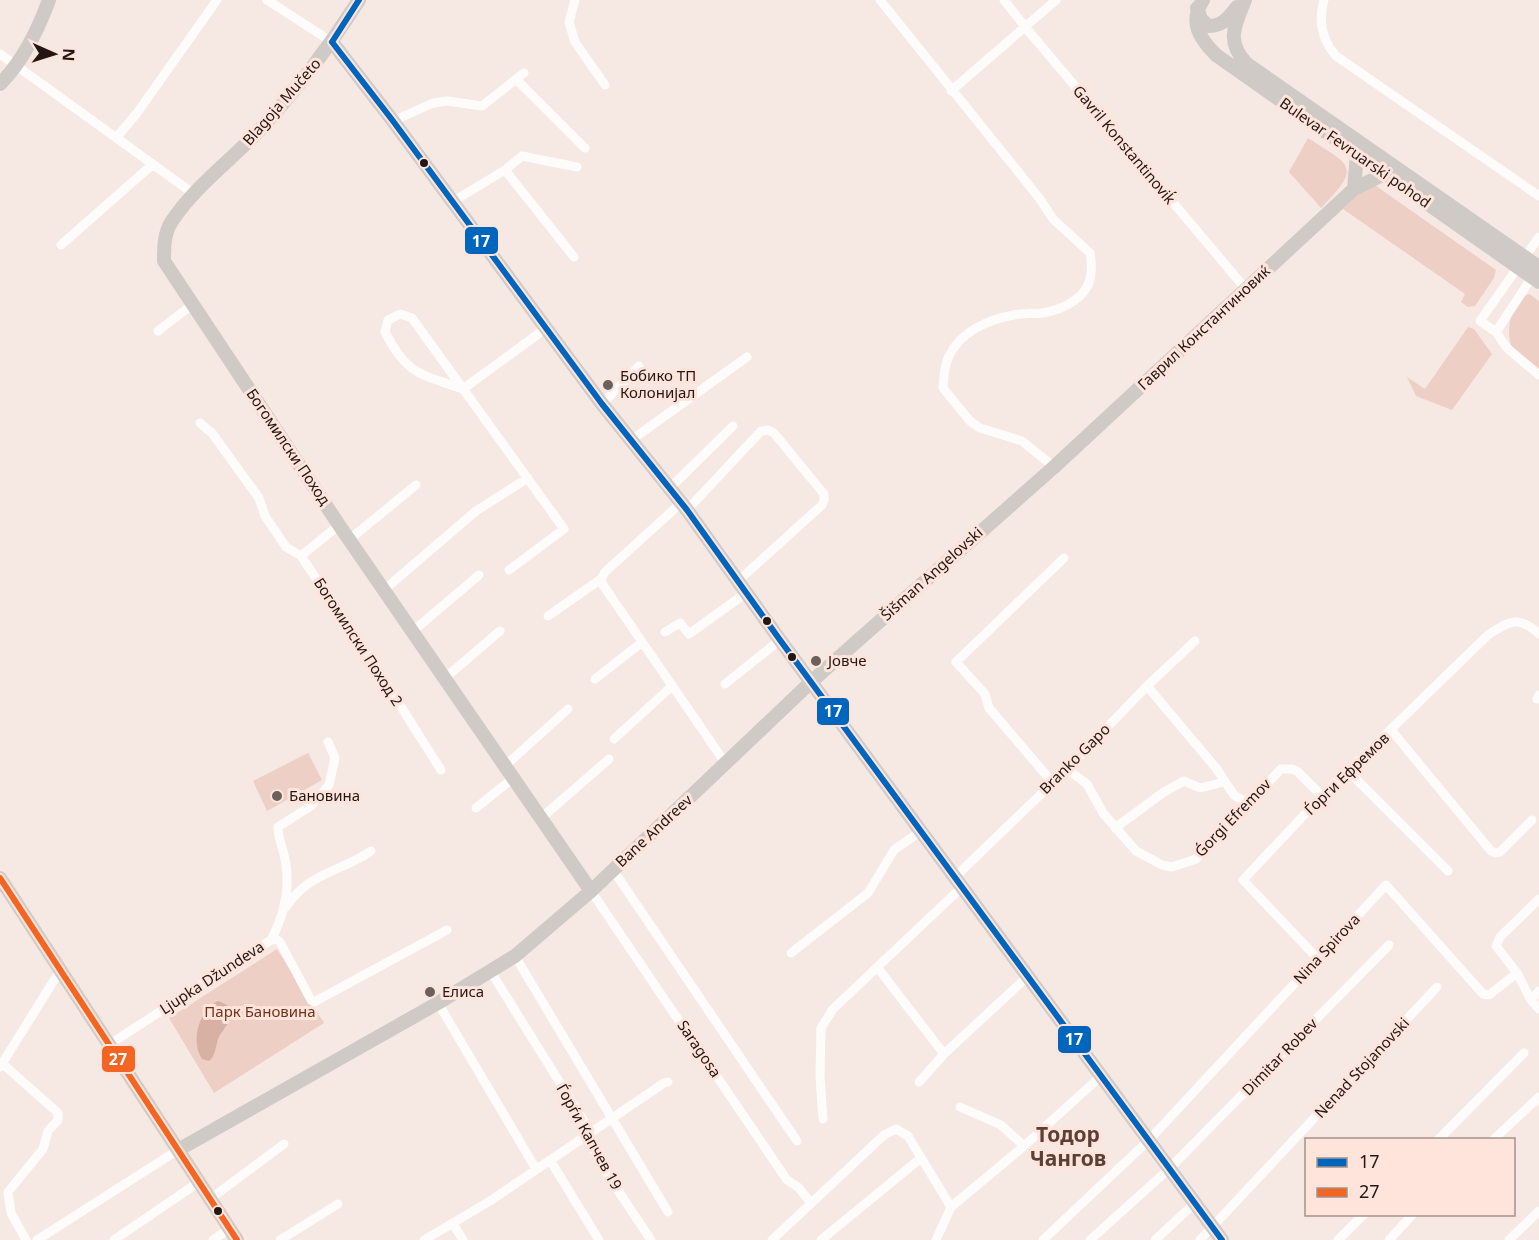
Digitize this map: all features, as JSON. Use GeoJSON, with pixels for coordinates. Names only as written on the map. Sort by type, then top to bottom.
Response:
{"type":"FeatureCollection","features":[{"type":"Feature","properties":{"kind":"street"},"geometry":{"type":"LineString","coordinates":[[0,84],[17,66],[49,0]]}},
{"type":"Feature","properties":{"kind":"street"},"geometry":{"type":"LineString","coordinates":[[117,137],[217,0]]}},
{"type":"Feature","properties":{"kind":"street"},"geometry":{"type":"LineString","coordinates":[[267,0],[332,42],[393,121],[545,329],[630,441],[670,488],[1222,1240]]}},
{"type":"Feature","properties":{"kind":"street","name":"Blagoja Mučeto"},"geometry":{"type":"LineString","coordinates":[[194,194],[267,121],[315,67],[359,0]]}},
{"type":"Feature","properties":{"kind":"street"},"geometry":{"type":"LineString","coordinates":[[575,0],[568,22],[576,42],[605,85]]}},
{"type":"Feature","properties":{"kind":"street"},"geometry":{"type":"LineString","coordinates":[[880,0],[1040,199],[1053,219],[1090,253],[1092,273],[1089,284],[1078,299],[1059,310],[1016,314],[978,326],[949,354],[944,369],[943,388],[970,421],[992,434],[1022,441],[1054,467]]}},
{"type":"Feature","properties":{"kind":"street","name":"Gavril Konstantinoviḱ"},"geometry":{"type":"LineString","coordinates":[[1004,0],[1245,288]]}},
{"type":"Feature","properties":{"kind":"street"},"geometry":{"type":"LineString","coordinates":[[951,91],[1056,0]]}},
{"type":"Feature","properties":{"kind":"street"},"geometry":{"type":"LineString","coordinates":[[1196,3],[1201,19],[1208,26],[1217,26],[1225,22],[1244,0]]}},
{"type":"Feature","properties":{"kind":"street","name":"Bulevar Fevruarski pohod"},"geometry":{"type":"LineString","coordinates":[[1244,0],[1233,35],[1239,56],[1247,64],[1537,273]]}},
{"type":"Feature","properties":{"kind":"street"},"geometry":{"type":"LineString","coordinates":[[1324,0],[1320,18],[1323,34],[1330,50],[1336,56],[1539,196]]}},
{"type":"Feature","properties":{"kind":"street","name":"Bulevar Fevruarski pohod"},"geometry":{"type":"LineString","coordinates":[[1196,3],[1195,21],[1198,33],[1204,44],[1215,55],[1384,174],[1521,262]]}},
{"type":"Feature","properties":{"kind":"street"},"geometry":{"type":"LineString","coordinates":[[0,54],[194,194]]}},
{"type":"Feature","properties":{"kind":"street"},"geometry":{"type":"LineString","coordinates":[[393,121],[447,101],[487,108],[524,73]]}},
{"type":"Feature","properties":{"kind":"street"},"geometry":{"type":"LineString","coordinates":[[516,80],[585,148]]}},
{"type":"Feature","properties":{"kind":"street"},"geometry":{"type":"LineString","coordinates":[[1354,189],[1357,154]]}},
{"type":"Feature","properties":{"kind":"street"},"geometry":{"type":"LineString","coordinates":[[452,202],[505,170],[522,156],[577,167]]}},
{"type":"Feature","properties":{"kind":"street"},"geometry":{"type":"LineString","coordinates":[[62,244],[153,164]]}},
{"type":"Feature","properties":{"kind":"street"},"geometry":{"type":"LineString","coordinates":[[505,170],[574,257]]}},
{"type":"Feature","properties":{"kind":"street","name":"Гаврил Константиновиќ"},"geometry":{"type":"LineString","coordinates":[[1054,467],[1354,189],[1384,174]]}},
{"type":"Feature","properties":{"kind":"street","name":"Богомилски Поход"},"geometry":{"type":"LineString","coordinates":[[194,194],[170,223],[164,243],[164,261],[339,525],[591,891]]}},
{"type":"Feature","properties":{"kind":"street"},"geometry":{"type":"LineString","coordinates":[[1539,237],[1480,321],[1496,332],[1507,348],[1539,375]]}},
{"type":"Feature","properties":{"kind":"street"},"geometry":{"type":"LineString","coordinates":[[1496,332],[1537,273]]}},
{"type":"Feature","properties":{"kind":"street"},"geometry":{"type":"LineString","coordinates":[[158,331],[193,304]]}},
{"type":"Feature","properties":{"kind":"street"},"geometry":{"type":"LineString","coordinates":[[463,389],[411,369],[396,352],[385,332],[388,320],[400,314],[412,318],[564,529],[509,570]]}},
{"type":"Feature","properties":{"kind":"street"},"geometry":{"type":"LineString","coordinates":[[463,389],[545,329]]}},
{"type":"Feature","properties":{"kind":"street"},"geometry":{"type":"LineString","coordinates":[[630,441],[747,357]]}},
{"type":"Feature","properties":{"kind":"street"},"geometry":{"type":"LineString","coordinates":[[602,404],[639,366]]}},
{"type":"Feature","properties":{"kind":"street","name":"Богомилски Поход 2"},"geometry":{"type":"LineString","coordinates":[[200,423],[212,433],[259,498],[265,516],[286,547],[301,556],[441,770]]}},
{"type":"Feature","properties":{"kind":"street"},"geometry":{"type":"LineString","coordinates":[[670,488],[733,426]]}},
{"type":"Feature","properties":{"kind":"street"},"geometry":{"type":"LineString","coordinates":[[548,616],[601,579],[604,572],[684,507],[761,431],[768,430],[774,433],[824,494],[822,505],[742,588],[689,634],[680,623],[665,633]]}},
{"type":"Feature","properties":{"kind":"street","name":"Šišman Angelovski"},"geometry":{"type":"LineString","coordinates":[[811,682],[1054,467]]}},
{"type":"Feature","properties":{"kind":"street"},"geometry":{"type":"LineString","coordinates":[[385,589],[476,511],[528,478]]}},
{"type":"Feature","properties":{"kind":"street"},"geometry":{"type":"LineString","coordinates":[[350,539],[416,485]]}},
{"type":"Feature","properties":{"kind":"street"},"geometry":{"type":"LineString","coordinates":[[301,556],[339,525]]}},
{"type":"Feature","properties":{"kind":"street"},"geometry":{"type":"LineString","coordinates":[[1053,783],[989,708],[985,694],[956,662],[1064,558]]}},
{"type":"Feature","properties":{"kind":"street"},"geometry":{"type":"LineString","coordinates":[[413,631],[479,575]]}},
{"type":"Feature","properties":{"kind":"street"},"geometry":{"type":"LineString","coordinates":[[601,579],[641,643],[726,764]]}},
{"type":"Feature","properties":{"kind":"street","name":"Ѓорги Ефремов"},"geometry":{"type":"LineString","coordinates":[[1318,959],[1243,880],[1322,796],[1392,731],[1488,634],[1511,622],[1526,624],[1539,634]]}},
{"type":"Feature","properties":{"kind":"street"},"geometry":{"type":"LineString","coordinates":[[445,678],[500,631]]}},
{"type":"Feature","properties":{"kind":"street"},"geometry":{"type":"LineString","coordinates":[[725,684],[780,640]]}},
{"type":"Feature","properties":{"kind":"street","name":"Branko Gapo"},"geometry":{"type":"LineString","coordinates":[[823,1119],[820,1076],[821,1028],[833,1009],[878,968],[1147,686],[1195,641]]}},
{"type":"Feature","properties":{"kind":"street"},"geometry":{"type":"LineString","coordinates":[[595,680],[641,643]]}},
{"type":"Feature","properties":{"kind":"street","name":"Bane Andreev"},"geometry":{"type":"LineString","coordinates":[[490,972],[515,956],[591,891],[811,682]]}},
{"type":"Feature","properties":{"kind":"street"},"geometry":{"type":"LineString","coordinates":[[1147,686],[1216,768],[1234,795],[1249,804]]}},
{"type":"Feature","properties":{"kind":"street"},"geometry":{"type":"LineString","coordinates":[[614,739],[671,687]]}},
{"type":"Feature","properties":{"kind":"street"},"geometry":{"type":"LineString","coordinates":[[505,766],[568,709]]}},
{"type":"Feature","properties":{"kind":"street"},"geometry":{"type":"LineString","coordinates":[[1392,731],[1491,851],[1496,854],[1500,852],[1532,820]]}},
{"type":"Feature","properties":{"kind":"street"},"geometry":{"type":"LineString","coordinates":[[282,914],[287,888],[287,866],[278,827],[311,806],[329,785],[335,758],[328,742]]}},
{"type":"Feature","properties":{"kind":"street"},"geometry":{"type":"LineString","coordinates":[[540,819],[609,759]]}},
{"type":"Feature","properties":{"kind":"street","name":"Ǵorgi Efremov"},"geometry":{"type":"LineString","coordinates":[[1067,769],[1088,784],[1103,813],[1115,828],[1144,856],[1162,866],[1172,867],[1196,859],[1278,771],[1284,768],[1297,771],[1322,796]]}},
{"type":"Feature","properties":{"kind":"street"},"geometry":{"type":"LineString","coordinates":[[1348,771],[1448,871]]}},
{"type":"Feature","properties":{"kind":"street"},"geometry":{"type":"LineString","coordinates":[[476,808],[513,778]]}},
{"type":"Feature","properties":{"kind":"street"},"geometry":{"type":"LineString","coordinates":[[1115,828],[1164,792],[1184,781],[1200,788],[1224,782]]}},
{"type":"Feature","properties":{"kind":"street"},"geometry":{"type":"LineString","coordinates":[[791,953],[868,893],[894,850],[921,831]]}},
{"type":"Feature","properties":{"kind":"street"},"geometry":{"type":"LineString","coordinates":[[271,940],[291,899],[304,886],[371,851]]}},
{"type":"Feature","properties":{"kind":"street"},"geometry":{"type":"LineString","coordinates":[[613,870],[797,1141]]}},
{"type":"Feature","properties":{"kind":"street"},"geometry":{"type":"LineString","coordinates":[[0,878],[233,1234],[213,1240]]}},
{"type":"Feature","properties":{"kind":"street","name":"Nina Spirova"},"geometry":{"type":"LineString","coordinates":[[1043,1240],[1149,1140],[1386,885],[1483,994],[1490,995],[1517,973]]}},
{"type":"Feature","properties":{"kind":"street","name":"Saragosa"},"geometry":{"type":"LineString","coordinates":[[591,891],[788,1180],[798,1187],[811,1203]]}},
{"type":"Feature","properties":{"kind":"street"},"geometry":{"type":"LineString","coordinates":[[1539,899],[1497,942],[1497,946],[1539,1009]]}},
{"type":"Feature","properties":{"kind":"street","name":"Ljupka Džundeva"},"geometry":{"type":"LineString","coordinates":[[110,1044],[271,940],[276,939],[280,942],[311,1000],[315,1002],[447,930]]}},
{"type":"Feature","properties":{"kind":"street","name":"Dimitar Robev"},"geometry":{"type":"LineString","coordinates":[[1090,1240],[1170,1168],[1389,945]]}},
{"type":"Feature","properties":{"kind":"street"},"geometry":{"type":"LineString","coordinates":[[515,956],[668,1212]]}},
{"type":"Feature","properties":{"kind":"street"},"geometry":{"type":"LineString","coordinates":[[878,968],[944,1054]]}},
{"type":"Feature","properties":{"kind":"street"},"geometry":{"type":"LineString","coordinates":[[26,1240],[11,1213],[8,1192],[43,1149],[48,1131],[58,1120],[58,1113],[1,1066],[61,969]]}},
{"type":"Feature","properties":{"kind":"street"},"geometry":{"type":"LineString","coordinates":[[37,1240],[178,1150],[438,1004],[490,972]]}},
{"type":"Feature","properties":{"kind":"street","name":"Ѓорѓи Капчев 19"},"geometry":{"type":"LineString","coordinates":[[490,972],[585,1123],[585,1135],[607,1174],[651,1240]]}},
{"type":"Feature","properties":{"kind":"street"},"geometry":{"type":"LineString","coordinates":[[919,1082],[944,1054],[1028,976]]}},
{"type":"Feature","properties":{"kind":"street","name":"Nenad Stojanovski"},"geometry":{"type":"LineString","coordinates":[[1200,1240],[1437,987]]}},
{"type":"Feature","properties":{"kind":"street"},"geometry":{"type":"LineString","coordinates":[[1531,1000],[1539,991]]}},
{"type":"Feature","properties":{"kind":"street"},"geometry":{"type":"LineString","coordinates":[[438,1004],[536,1169]]}},
{"type":"Feature","properties":{"kind":"street"},"geometry":{"type":"LineString","coordinates":[[1440,1138],[1524,1053]]}},
{"type":"Feature","properties":{"kind":"street"},"geometry":{"type":"LineString","coordinates":[[936,1240],[951,1207],[1024,1146],[1101,1076]]}},
{"type":"Feature","properties":{"kind":"street"},"geometry":{"type":"LineString","coordinates":[[423,1240],[453,1224],[668,1082]]}},
{"type":"Feature","properties":{"kind":"street"},"geometry":{"type":"LineString","coordinates":[[1495,1138],[1539,1097]]}},
{"type":"Feature","properties":{"kind":"street"},"geometry":{"type":"LineString","coordinates":[[960,1107],[1001,1125],[1024,1146]]}},
{"type":"Feature","properties":{"kind":"street"},"geometry":{"type":"LineString","coordinates":[[772,1240],[884,1135],[896,1129],[908,1136],[951,1207]]}},
{"type":"Feature","properties":{"kind":"street"},"geometry":{"type":"LineString","coordinates":[[210,1199],[284,1144]]}},
{"type":"Feature","properties":{"kind":"street"},"geometry":{"type":"LineString","coordinates":[[821,1240],[921,1158]]}},
{"type":"Feature","properties":{"kind":"street"},"geometry":{"type":"LineString","coordinates":[[550,1160],[599,1240]]}},
{"type":"Feature","properties":{"kind":"street"},"geometry":{"type":"LineString","coordinates":[[114,1240],[199,1182]]}},
{"type":"Feature","properties":{"kind":"street"},"geometry":{"type":"LineString","coordinates":[[1155,1240],[1196,1203]]}},
{"type":"Feature","properties":{"kind":"street"},"geometry":{"type":"LineString","coordinates":[[280,1240],[338,1204]]}},
{"type":"Feature","properties":{"kind":"street"},"geometry":{"type":"LineString","coordinates":[[1509,1240],[1539,1211]]}},
{"type":"Feature","properties":{"kind":"street"},"geometry":{"type":"LineString","coordinates":[[1338,1240],[1363,1216]]}},
{"type":"Feature","properties":{"kind":"street"},"geometry":{"type":"LineString","coordinates":[[1389,1240],[1412,1216]]}},
{"type":"Feature","properties":{"kind":"street"},"geometry":{"type":"LineString","coordinates":[[453,1224],[463,1240]]}},
{"type":"Feature","properties":{"kind":"green space"},"geometry":{"type":"Polygon","coordinates":[[[1308,138],[1335,155],[1346,168],[1346,175],[1342,183],[1321,208],[1289,172],[1308,138]]]}},
{"type":"Feature","properties":{"kind":"green space"},"geometry":{"type":"Polygon","coordinates":[[[1376,186],[1496,270],[1494,278],[1475,306],[1468,307],[1461,302],[1465,294],[1343,209],[1365,188],[1376,186]]]}},
{"type":"Feature","properties":{"kind":"green space"},"geometry":{"type":"Polygon","coordinates":[[[1529,294],[1539,301],[1539,375],[1515,352],[1509,337],[1513,311],[1522,298],[1529,294]]]}},
{"type":"Feature","properties":{"kind":"green space"},"geometry":{"type":"Polygon","coordinates":[[[1468,327],[1474,329],[1492,354],[1452,410],[1416,396],[1407,377],[1425,389],[1468,327]]]}},
{"type":"Feature","properties":{"kind":"green space","name":"Бановина"},"geometry":{"type":"Polygon","coordinates":[[[308,753],[322,780],[267,811],[253,781],[308,753]]]}},
{"type":"Feature","properties":{"kind":"green space","name":"Парк Бановина"},"geometry":{"type":"Polygon","coordinates":[[[277,949],[324,1023],[214,1093],[169,1018],[277,949]]]}},
{"type":"Feature","properties":{"kind":"shaded area"},"geometry":{"type":"Polygon","coordinates":[[[218,1001],[230,1009],[231,1014],[209,1061],[202,1059],[198,1052],[198,1027],[206,1011],[218,1001]]]}},
{"type":"Feature","properties":{"kind":"transit line","name":"17"},"geometry":{"type":"LineString","coordinates":[[332,42],[359,0]]}},
{"type":"Feature","properties":{"kind":"transit line","name":"17"},"geometry":{"type":"LineString","coordinates":[[332,42],[602,404],[687,510],[780,640],[1222,1240]]}},
{"type":"Feature","properties":{"kind":"transit line","name":"27"},"geometry":{"type":"LineString","coordinates":[[0,878],[237,1240]]}},
{"type":"Feature","properties":{"kind":"place","name":"Бобико ТП Колонијал"},"geometry":{"type":"Point","coordinates":[608,385]}},
{"type":"Feature","properties":{"kind":"place","name":"Јовче"},"geometry":{"type":"Point","coordinates":[816,661]}},
{"type":"Feature","properties":{"kind":"place","name":"Бановина"},"geometry":{"type":"Point","coordinates":[277,796]}},
{"type":"Feature","properties":{"kind":"place","name":"Елиса"},"geometry":{"type":"Point","coordinates":[430,992]}},
{"type":"Feature","properties":{"kind":"district","name":"Тодор Чангов"},"geometry":{"type":"Point","coordinates":[1068,1147]}}]}
